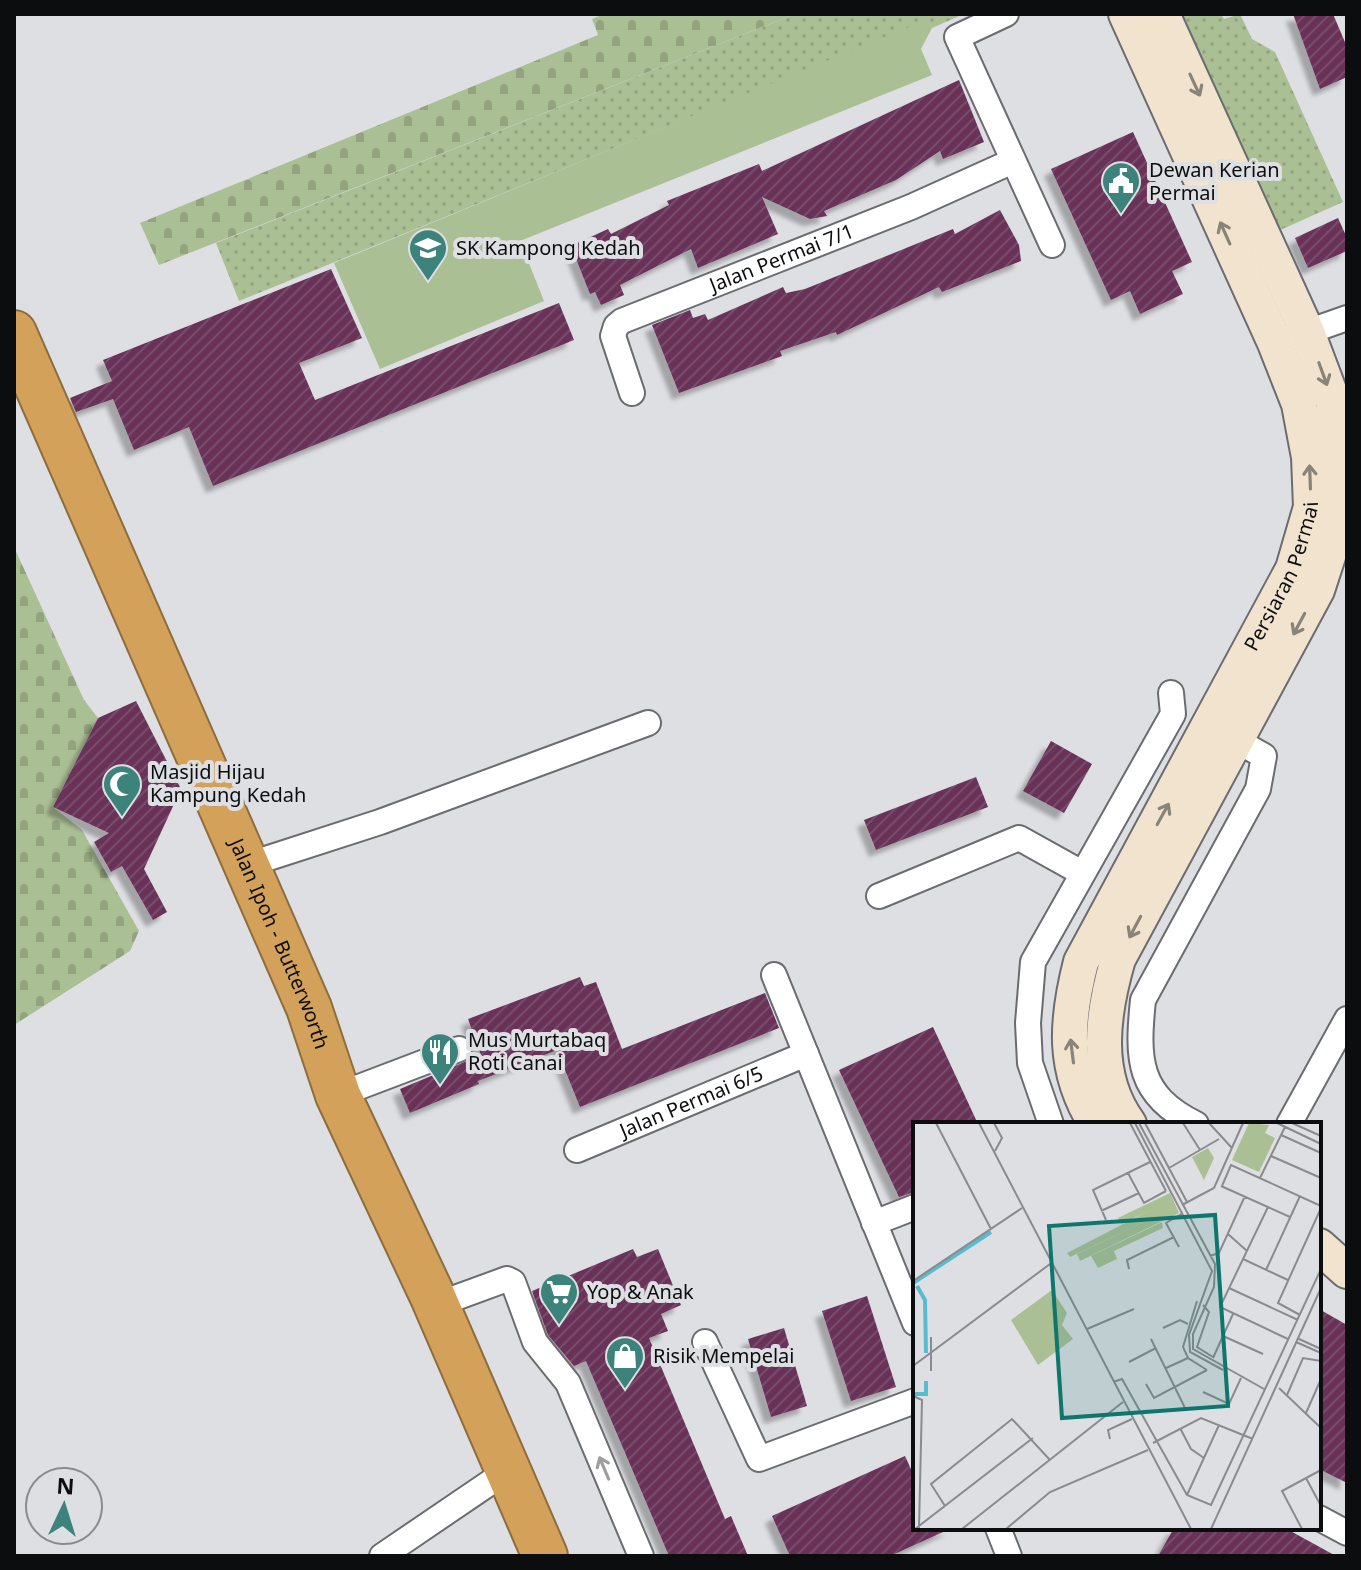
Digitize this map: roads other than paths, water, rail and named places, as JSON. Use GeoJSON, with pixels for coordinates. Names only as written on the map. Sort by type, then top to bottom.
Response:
{"type":"FeatureCollection","features":[{"type":"Feature","properties":{"kind":"highway","name":"Jalan Ipoh - Butterworth"},"geometry":{"type":"LineString","coordinates":[[14,333],[309,1008],[338,1095],[436,1305],[545,1556]]}},
{"type":"Feature","properties":{"kind":"street"},"geometry":{"type":"LineString","coordinates":[[1006,14],[957,37],[1052,245]]}},
{"type":"Feature","properties":{"kind":"street","name":"Persiaran Permai"},"geometry":{"type":"LineString","coordinates":[[1126,14],[1275,343],[1299,404],[1309,457],[1311,507],[1293,569],[1224,733],[1118,959],[1107,999],[1103,1042],[1109,1085],[1128,1122]]}},
{"type":"Feature","properties":{"kind":"street","name":"Persiaran Permai"},"geometry":{"type":"LineString","coordinates":[[1095,1122],[1082,1101],[1071,1054],[1069,1011],[1081,962],[1317,590],[1332,544],[1338,438],[1333,401],[1307,332],[1162,14]]}},
{"type":"Feature","properties":{"kind":"street","name":"Jalan Permai 7/1"},"geometry":{"type":"LineString","coordinates":[[632,393],[613,336],[616,326],[622,321],[911,207],[1013,161]]}},
{"type":"Feature","properties":{"kind":"street"},"geometry":{"type":"LineString","coordinates":[[1275,343],[1347,318]]}},
{"type":"Feature","properties":{"kind":"street"},"geometry":{"type":"LineString","coordinates":[[1050,1122],[1030,1063],[1028,1023],[1033,962],[1173,714],[1171,693]]}},
{"type":"Feature","properties":{"kind":"street"},"geometry":{"type":"LineString","coordinates":[[247,865],[380,822],[648,723]]}},
{"type":"Feature","properties":{"kind":"street"},"geometry":{"type":"LineString","coordinates":[[1192,1122],[1177,1115],[1152,1092],[1142,1066],[1141,1024],[1143,1000],[1258,789],[1264,756],[1224,733]]}},
{"type":"Feature","properties":{"kind":"street"},"geometry":{"type":"LineString","coordinates":[[879,896],[1019,838],[1082,873]]}},
{"type":"Feature","properties":{"kind":"street"},"geometry":{"type":"LineString","coordinates":[[774,975],[913,1318]]}},
{"type":"Feature","properties":{"kind":"street"},"geometry":{"type":"LineString","coordinates":[[1290,1122],[1347,1019]]}},
{"type":"Feature","properties":{"kind":"street"},"geometry":{"type":"LineString","coordinates":[[338,1095],[459,1049]]}},
{"type":"Feature","properties":{"kind":"street","name":"Jalan Permai 6/5"},"geometry":{"type":"LineString","coordinates":[[577,1150],[806,1054]]}},
{"type":"Feature","properties":{"kind":"street"},"geometry":{"type":"LineString","coordinates":[[874,1223],[913,1208]]}},
{"type":"Feature","properties":{"kind":"street"},"geometry":{"type":"LineString","coordinates":[[1321,1249],[1337,1269]]}},
{"type":"Feature","properties":{"kind":"street"},"geometry":{"type":"LineString","coordinates":[[436,1305],[510,1280],[535,1342],[568,1383],[638,1548]]}},
{"type":"Feature","properties":{"kind":"street"},"geometry":{"type":"LineString","coordinates":[[705,1342],[759,1459],[913,1402]]}},
{"type":"Feature","properties":{"kind":"street"},"geometry":{"type":"LineString","coordinates":[[382,1556],[507,1471]]}},
{"type":"Feature","properties":{"kind":"street"},"geometry":{"type":"LineString","coordinates":[[1321,1519],[1347,1533]]}},
{"type":"Feature","properties":{"kind":"street"},"geometry":{"type":"LineString","coordinates":[[999,1530],[1009,1556]]}},
{"type":"Feature","properties":{"kind":"place","name":"Dewan Kerian Permai"},"geometry":{"type":"Point","coordinates":[1121,215]}},
{"type":"Feature","properties":{"kind":"place","name":"SK Kampong Kedah"},"geometry":{"type":"Point","coordinates":[428,282]}},
{"type":"Feature","properties":{"kind":"place","name":"Masjid Hijau Kampung Kedah"},"geometry":{"type":"Point","coordinates":[122,818]}},
{"type":"Feature","properties":{"kind":"place","name":"Mus Murtabaq Roti Canai"},"geometry":{"type":"Point","coordinates":[440,1086]}},
{"type":"Feature","properties":{"kind":"place","name":"Yop & Anak"},"geometry":{"type":"Point","coordinates":[559,1326]}},
{"type":"Feature","properties":{"kind":"place","name":"Risik Mempelai"},"geometry":{"type":"Point","coordinates":[625,1390]}}]}
